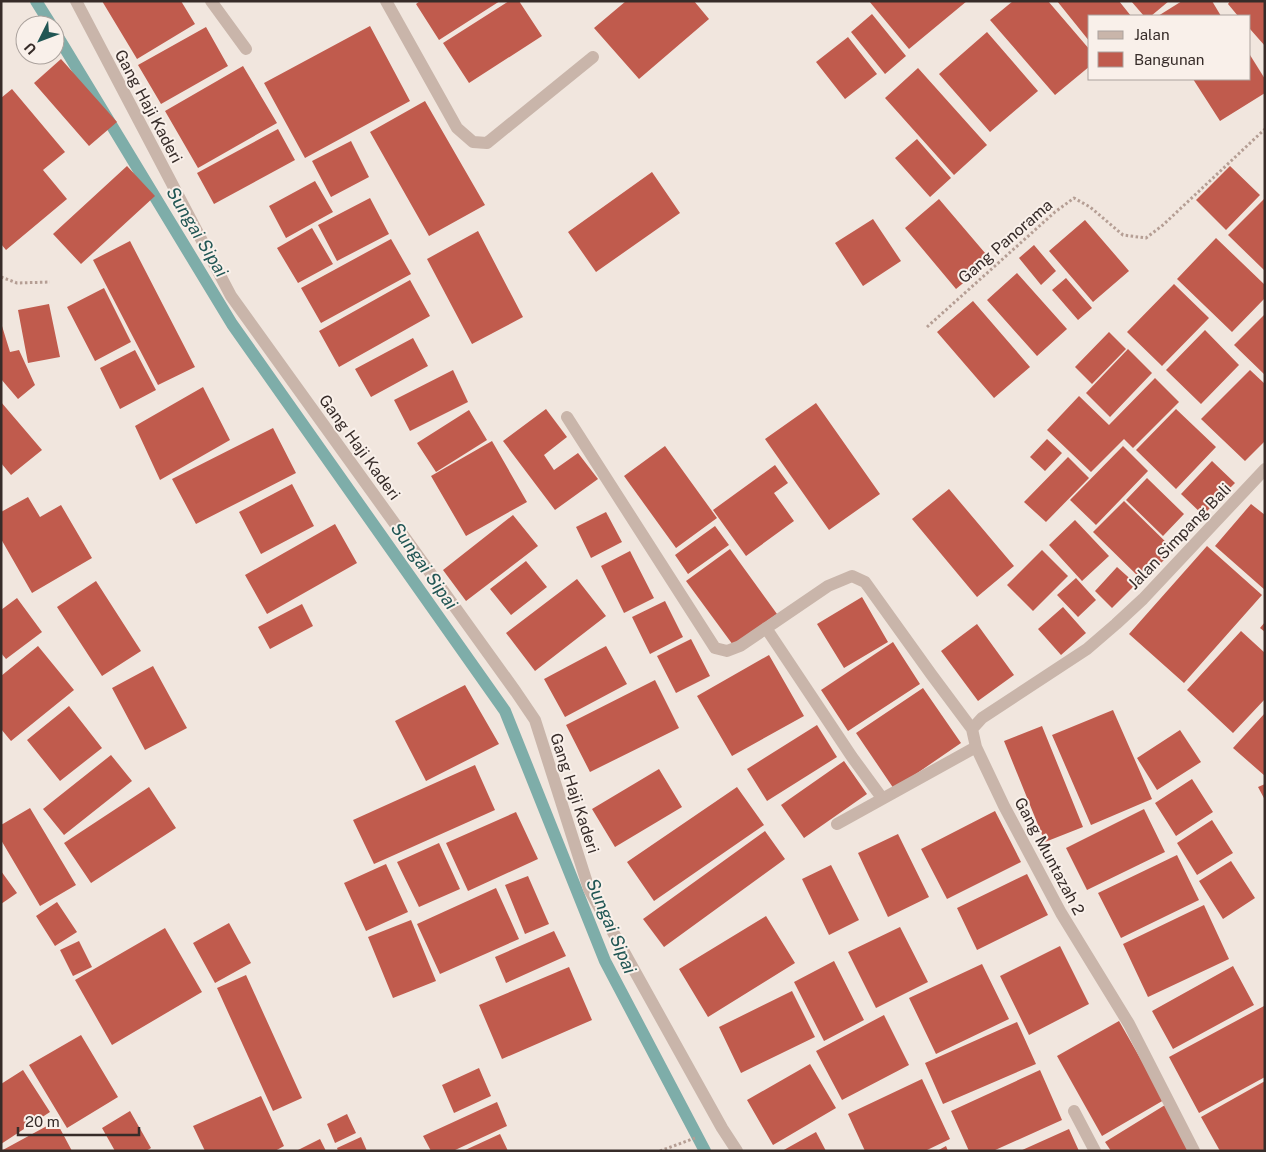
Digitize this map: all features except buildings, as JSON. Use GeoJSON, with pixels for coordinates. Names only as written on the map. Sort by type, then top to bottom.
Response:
{"type":"FeatureCollection","features":[{"type":"Feature","properties":{"kind":"street","name":"Gang Haji Kaderi"},"geometry":{"type":"LineString","coordinates":[[76,1],[231,296],[535,720],[589,889],[722,1128],[737,1151]]}},
{"type":"Feature","properties":{"kind":"street"},"geometry":{"type":"LineString","coordinates":[[211,1],[246,48]]}},
{"type":"Feature","properties":{"kind":"street"},"geometry":{"type":"LineString","coordinates":[[386,1],[457,128],[472,142],[487,143],[592,57]]}},
{"type":"Feature","properties":{"kind":"street"},"geometry":{"type":"LineString","coordinates":[[567,418],[715,648],[727,651],[740,646],[828,586],[852,576],[865,582],[972,729]]}},
{"type":"Feature","properties":{"kind":"street","name":"Jalan Simpang Bali"},"geometry":{"type":"LineString","coordinates":[[972,729],[982,718],[1087,649],[1116,624],[1143,599],[1265,469]]}},
{"type":"Feature","properties":{"kind":"street"},"geometry":{"type":"LineString","coordinates":[[766,628],[882,798]]}},
{"type":"Feature","properties":{"kind":"street","name":"Gang Muntazah 2"},"geometry":{"type":"LineString","coordinates":[[972,729],[976,747],[1004,806],[1057,904],[1128,1024],[1194,1151]]}},
{"type":"Feature","properties":{"kind":"street"},"geometry":{"type":"LineString","coordinates":[[837,824],[976,747]]}},
{"type":"Feature","properties":{"kind":"street"},"geometry":{"type":"LineString","coordinates":[[1074,1111],[1095,1151]]}},
{"type":"Feature","properties":{"kind":"path","name":"Gang Panorama"},"geometry":{"type":"LineString","coordinates":[[927,327],[1055,212],[1074,198],[1090,207],[1123,235],[1146,238],[1163,225],[1265,129]]}},
{"type":"Feature","properties":{"kind":"path"},"geometry":{"type":"LineString","coordinates":[[1,277],[18,283],[50,282]]}},
{"type":"Feature","properties":{"kind":"path"},"geometry":{"type":"LineString","coordinates":[[660,1151],[722,1128]]}},
{"type":"Feature","properties":{"kind":"waterway","name":"Sungai Sipai"},"geometry":{"type":"LineString","coordinates":[[36,1],[45,15]]}},
{"type":"Feature","properties":{"kind":"waterway","name":"Sungai Sipai"},"geometry":{"type":"LineString","coordinates":[[65,48],[232,324],[505,711],[605,961],[705,1151]]}}]}
